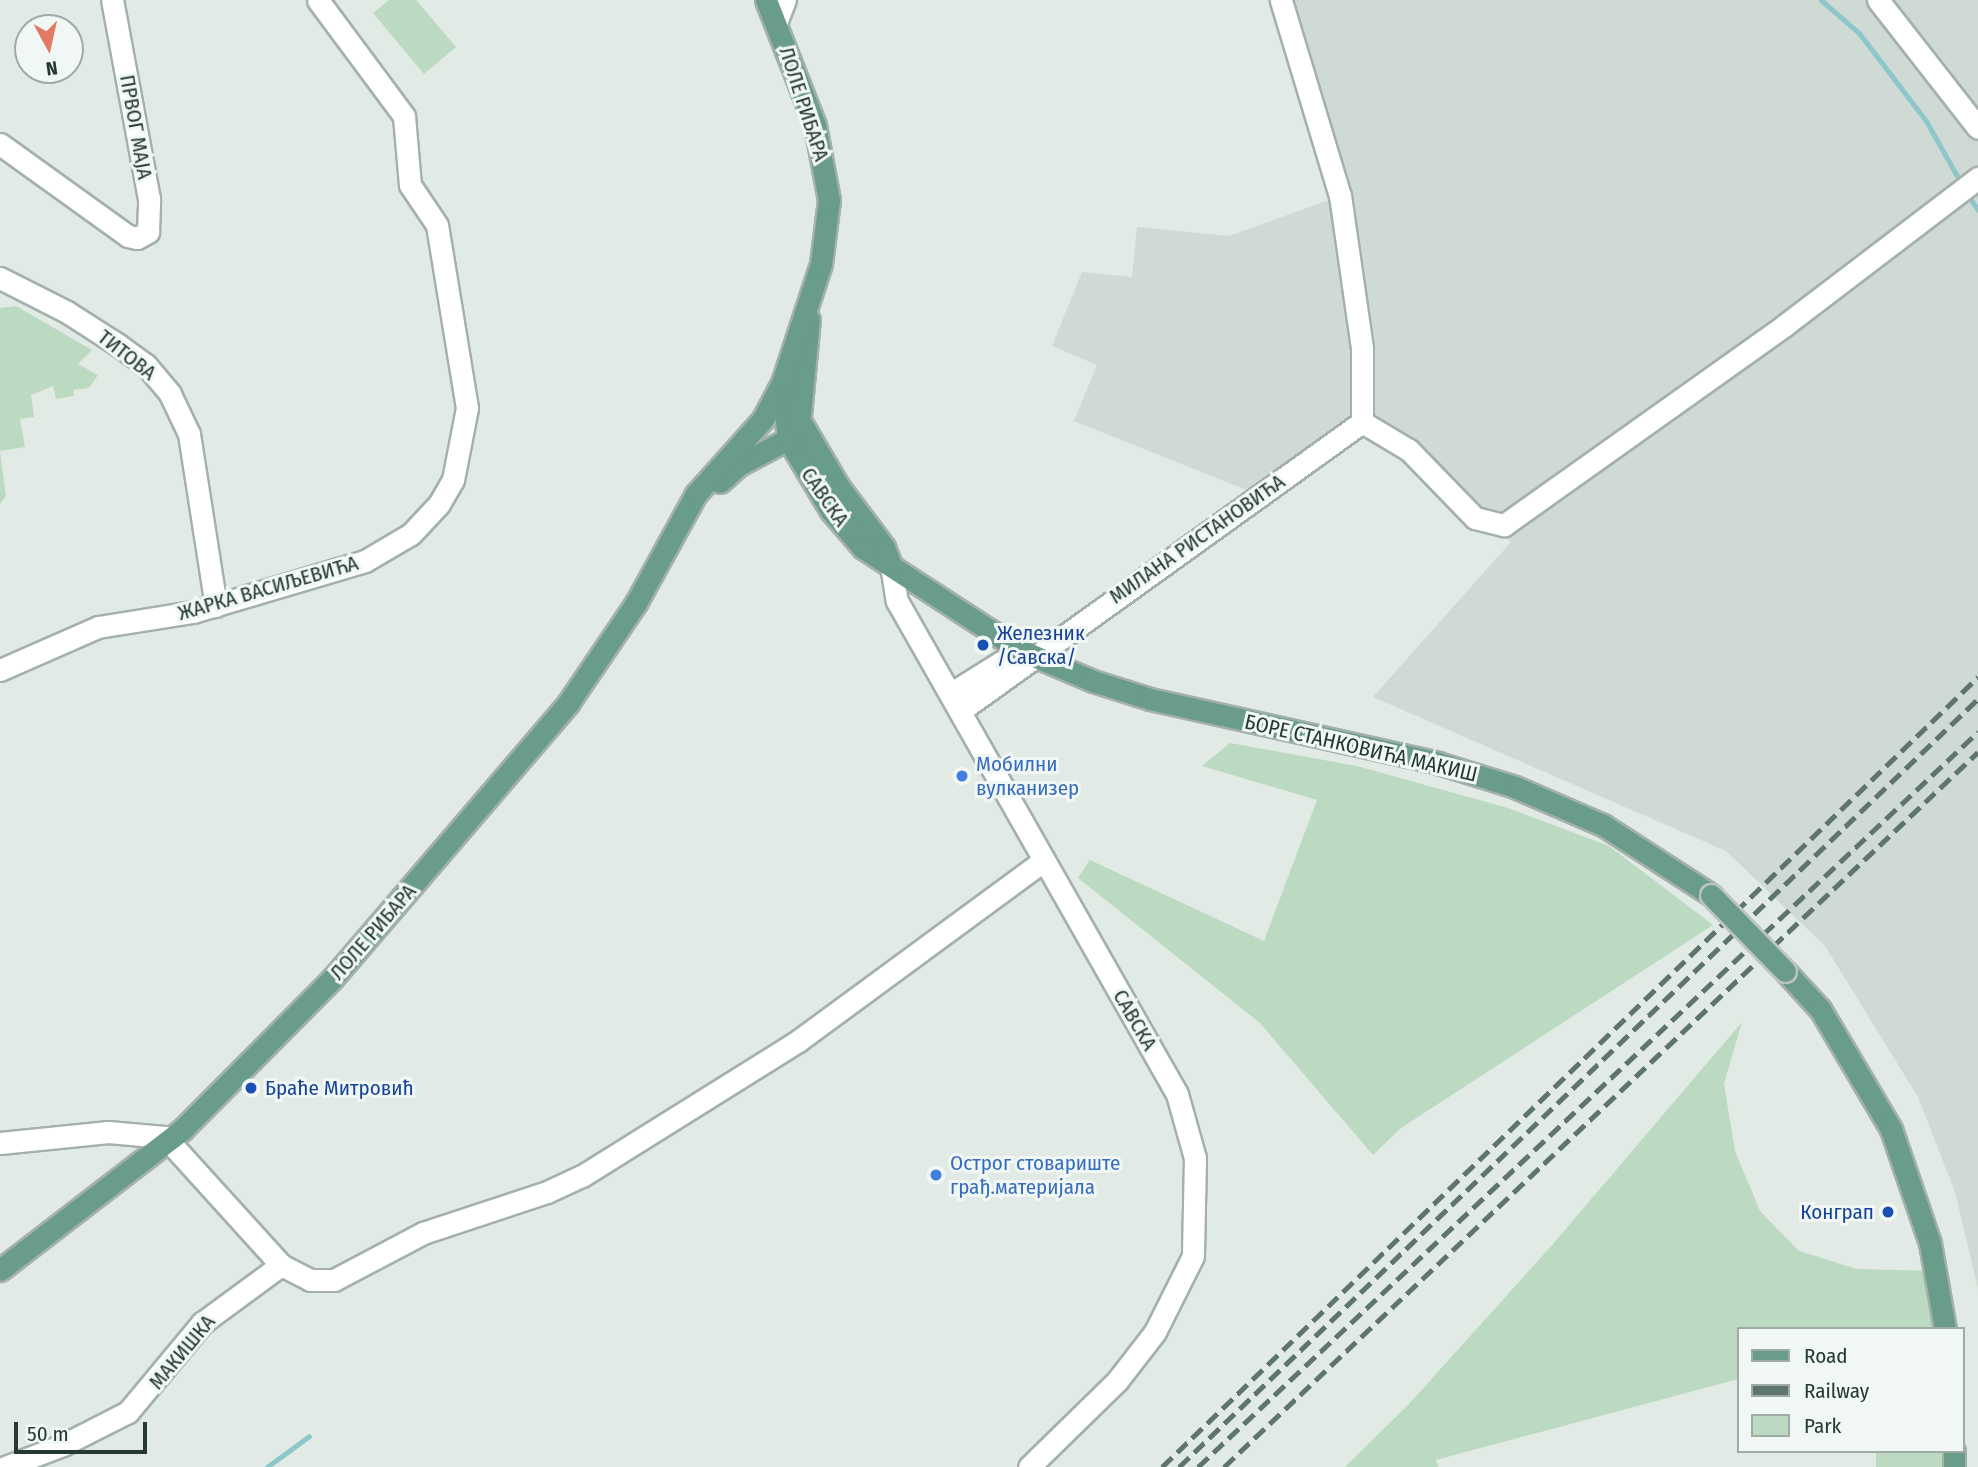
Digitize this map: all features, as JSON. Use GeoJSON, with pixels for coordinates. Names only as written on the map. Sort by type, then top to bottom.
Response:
{"type":"FeatureCollection","features":[{"type":"Feature","properties":{"kind":"main road","name":"ЛОЛЕ РИБАРА"},"geometry":{"type":"LineString","coordinates":[[677,531],[739,465],[788,439],[812,292],[827,228],[828,181],[811,113],[766,0]]}},
{"type":"Feature","properties":{"kind":"main road","name":"ЛОЛЕ РИБАРА"},"geometry":{"type":"LineString","coordinates":[[0,1270],[170,1140],[299,1016],[509,776],[601,657],[711,474],[763,419],[782,383],[812,292]]}},
{"type":"Feature","properties":{"kind":"main road","name":"САВСКА"},"geometry":{"type":"LineString","coordinates":[[782,383],[793,414],[819,456],[884,547],[891,565]]}},
{"type":"Feature","properties":{"kind":"main road"},"geometry":{"type":"LineString","coordinates":[[763,419],[793,414]]}},
{"type":"Feature","properties":{"kind":"main road","name":"САВСКА"},"geometry":{"type":"LineString","coordinates":[[788,439],[831,511],[863,548],[891,565]]}},
{"type":"Feature","properties":{"kind":"main road","name":"БОРЕ СТАНКОВИЋА МАКИШ"},"geometry":{"type":"LineString","coordinates":[[891,565],[1032,656],[1150,699],[1438,763],[1515,787],[1603,825],[1712,895],[1820,1009],[1891,1129],[1930,1243],[1945,1327]]}},
{"type":"Feature","properties":{"kind":"street","name":"ПРВОГ МАЈА"},"geometry":{"type":"LineString","coordinates":[[0,144],[128,236],[146,234],[152,216],[112,0]]}},
{"type":"Feature","properties":{"kind":"street","name":"ЖАРКА ВАСИЉЕВИЋА"},"geometry":{"type":"LineString","coordinates":[[0,670],[98,627],[216,606],[330,573],[386,550],[411,534],[439,504],[453,480],[463,443],[466,395],[440,238],[426,204],[410,185],[404,116],[318,0]]}},
{"type":"Feature","properties":{"kind":"street"},"geometry":{"type":"LineString","coordinates":[[776,23],[785,0]]}},
{"type":"Feature","properties":{"kind":"street"},"geometry":{"type":"LineString","coordinates":[[1281,0],[1340,196],[1362,348],[1362,422],[1409,450],[1475,517],[1504,525],[1785,325],[1977,179]]}},
{"type":"Feature","properties":{"kind":"street"},"geometry":{"type":"LineString","coordinates":[[1878,0],[1978,128]]}},
{"type":"Feature","properties":{"kind":"street","name":"ТИТОВА"},"geometry":{"type":"LineString","coordinates":[[0,278],[117,344],[146,365],[170,394],[189,434],[216,606]]}},
{"type":"Feature","properties":{"kind":"street","name":"МИЛАНА РИСТАНОВИЋА"},"geometry":{"type":"LineString","coordinates":[[955,703],[1001,662],[1032,656],[1362,422]]}},
{"type":"Feature","properties":{"kind":"street","name":"САВСКА"},"geometry":{"type":"LineString","coordinates":[[891,565],[897,601],[1042,861],[1177,1094],[1195,1158],[1193,1256],[1155,1332],[1117,1381],[1029,1467]]}},
{"type":"Feature","properties":{"kind":"street"},"geometry":{"type":"LineString","coordinates":[[0,1143],[108,1132],[170,1140],[281,1265],[310,1280],[334,1280],[422,1233],[547,1192],[582,1176],[798,1041],[1042,861]]}},
{"type":"Feature","properties":{"kind":"street","name":"МАКИШКА"},"geometry":{"type":"LineString","coordinates":[[5,1467],[63,1445],[128,1412],[202,1323],[281,1265]]}},
{"type":"Feature","properties":{"kind":"shaded area"},"geometry":{"type":"Polygon","coordinates":[[[1281,0],[1978,0],[1978,1289],[1955,1192],[1918,1097],[1825,946],[1726,851],[1373,697],[1511,542],[1475,518],[1362,422],[1259,495],[1074,421],[1097,365],[1052,346],[1082,272],[1132,277],[1137,227],[1229,236],[1340,196],[1281,0]]]}},
{"type":"Feature","properties":{"kind":"green space"},"geometry":{"type":"Polygon","coordinates":[[[389,0],[416,0],[456,47],[424,74],[373,13],[389,0]]]}},
{"type":"Feature","properties":{"kind":"green space"},"geometry":{"type":"Polygon","coordinates":[[[16,306],[92,350],[78,364],[98,375],[89,388],[73,390],[74,396],[56,399],[53,386],[31,395],[34,417],[20,419],[25,447],[0,451],[0,308],[16,306]]]}},
{"type":"Feature","properties":{"kind":"green space"},"geometry":{"type":"Polygon","coordinates":[[[0,451],[6,496],[0,504],[0,451]]]}},
{"type":"Feature","properties":{"kind":"green space"},"geometry":{"type":"Polygon","coordinates":[[[1230,743],[1357,766],[1508,808],[1609,846],[1713,925],[1401,1128],[1373,1155],[1260,1023],[1078,878],[1090,860],[1264,941],[1317,800],[1202,766],[1230,743]]]}},
{"type":"Feature","properties":{"kind":"green space"},"geometry":{"type":"Polygon","coordinates":[[[1742,1022],[1724,1084],[1735,1151],[1760,1211],[1799,1251],[1857,1269],[1937,1271],[1945,1327],[1736,1327],[1736,1380],[1436,1460],[1438,1467],[1345,1467],[1408,1405],[1553,1244],[1742,1022]]]}},
{"type":"Feature","properties":{"kind":"green space"},"geometry":{"type":"Polygon","coordinates":[[[1876,1453],[1954,1453],[1954,1467],[1876,1467],[1876,1453]]]}},
{"type":"Feature","properties":{"kind":"waterway"},"geometry":{"type":"LineString","coordinates":[[1821,0],[1859,33],[1926,121],[1962,185]]}},
{"type":"Feature","properties":{"kind":"waterway"},"geometry":{"type":"LineString","coordinates":[[1967,194],[1978,210]]}},
{"type":"Feature","properties":{"kind":"waterway"},"geometry":{"type":"LineString","coordinates":[[267,1467],[309,1436]]}},
{"type":"Feature","properties":{"kind":"railway"},"geometry":{"type":"LineString","coordinates":[[1162,1467],[1978,677]]}},
{"type":"Feature","properties":{"kind":"railway"},"geometry":{"type":"LineString","coordinates":[[1179,1467],[1978,699]]}},
{"type":"Feature","properties":{"kind":"railway"},"geometry":{"type":"LineString","coordinates":[[1198,1467],[1978,732]]}},
{"type":"Feature","properties":{"kind":"railway"},"geometry":{"type":"LineString","coordinates":[[1224,1467],[1978,752]]}},
{"type":"Feature","properties":{"kind":"place","name":"Железник /Савска/"},"geometry":{"type":"Point","coordinates":[983,645]}},
{"type":"Feature","properties":{"kind":"place","name":"Мобилни вулканизер"},"geometry":{"type":"Point","coordinates":[962,776]}},
{"type":"Feature","properties":{"kind":"place","name":"Браће Митровић"},"geometry":{"type":"Point","coordinates":[251,1088]}},
{"type":"Feature","properties":{"kind":"place","name":"Острог стовариште грађ.материјала"},"geometry":{"type":"Point","coordinates":[936,1175]}},
{"type":"Feature","properties":{"kind":"place","name":"Конграп"},"geometry":{"type":"Point","coordinates":[1888,1212]}}]}
